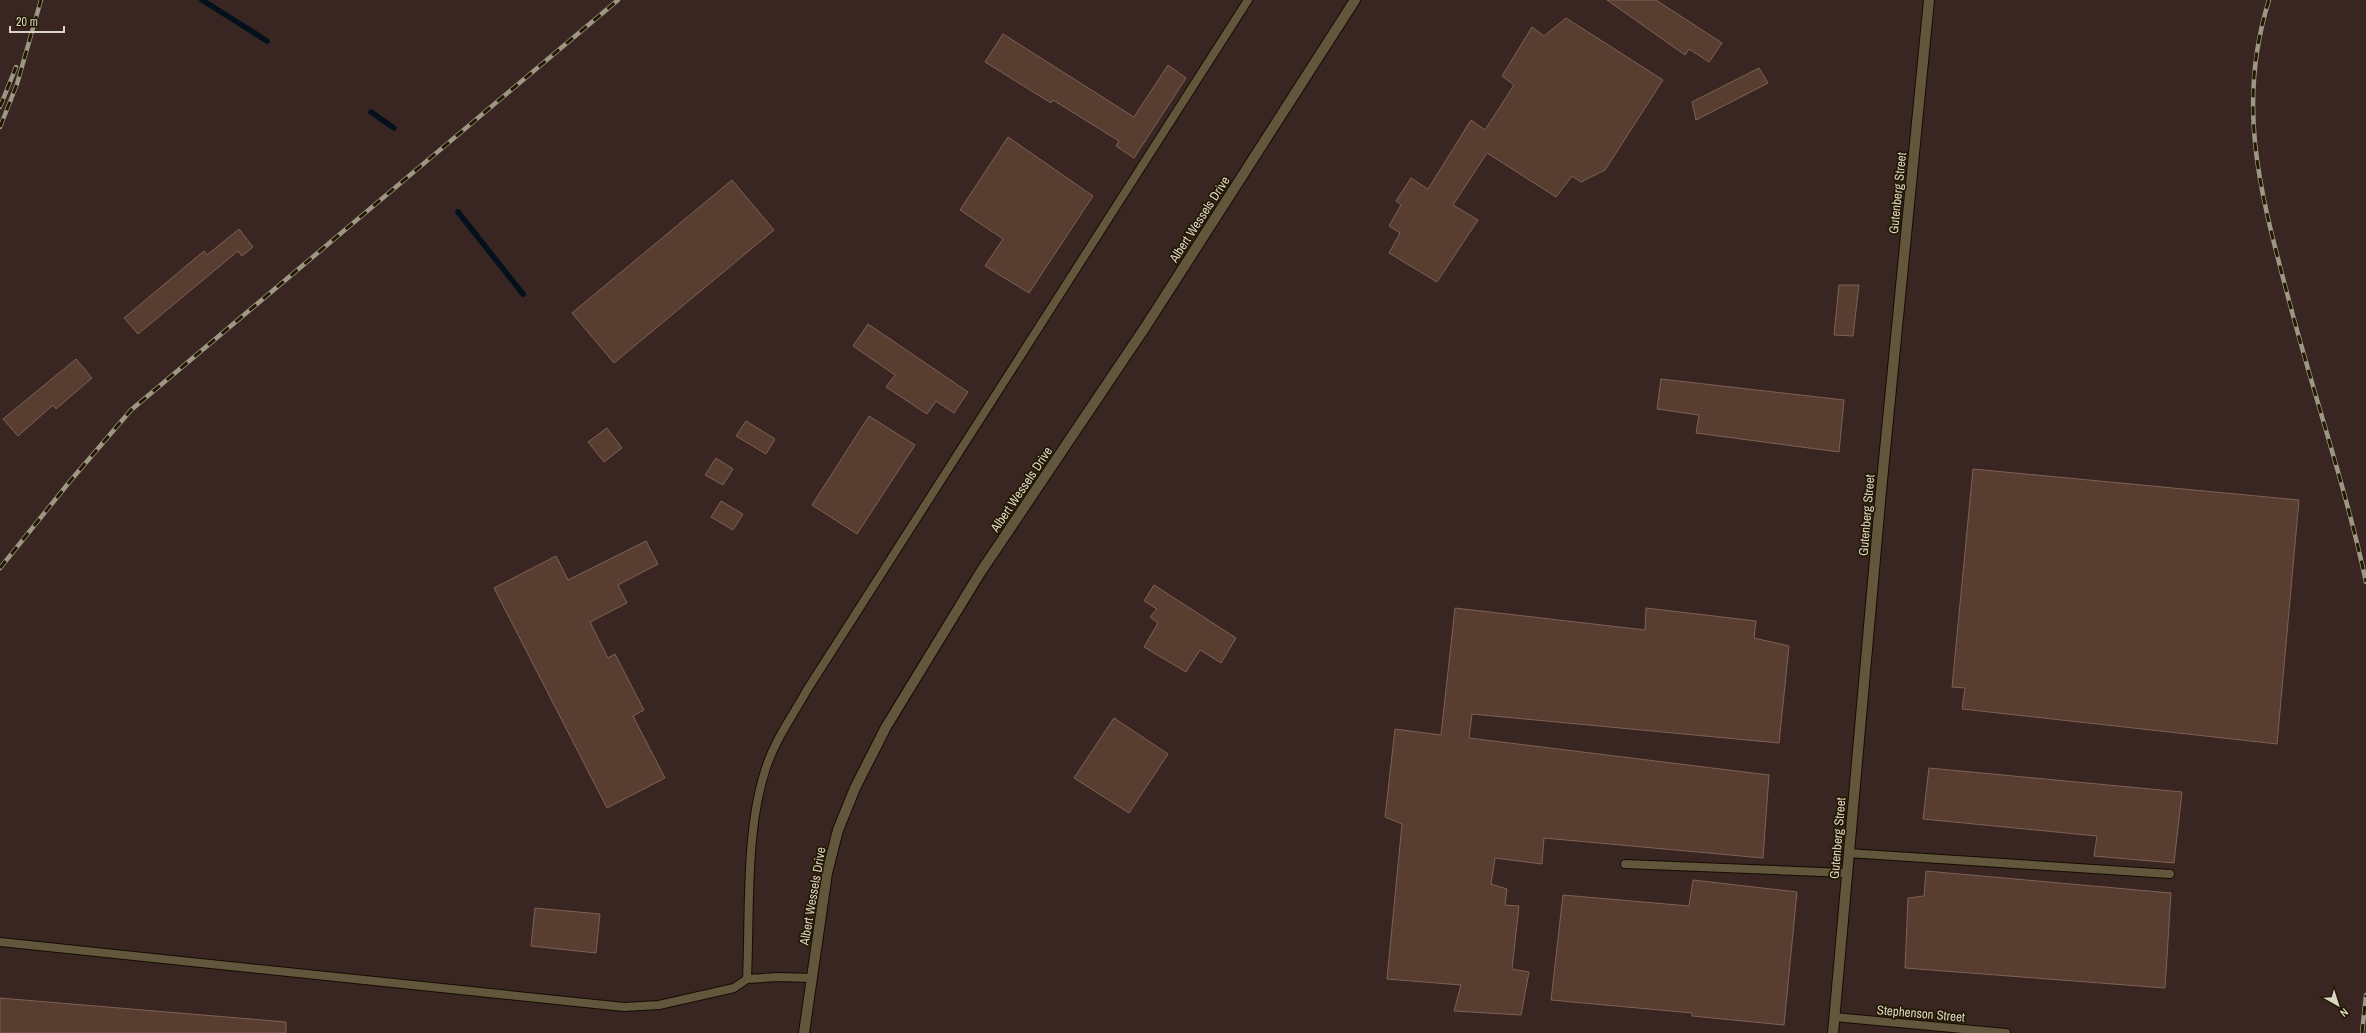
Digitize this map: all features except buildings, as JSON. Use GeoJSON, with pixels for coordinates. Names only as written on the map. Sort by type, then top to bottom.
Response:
{"type":"FeatureCollection","features":[{"type":"Feature","properties":{"kind":"street","name":"Albert Wessels Drive"},"geometry":{"type":"LineString","coordinates":[[804,1033],[827,873],[838,830],[855,788],[886,727],[980,573],[1146,326],[1355,0]]}},
{"type":"Feature","properties":{"kind":"street","name":"Gutenberg Street"},"geometry":{"type":"LineString","coordinates":[[1833,1033],[1881,490],[1929,0]]}},
{"type":"Feature","properties":{"kind":"lane"},"geometry":{"type":"LineString","coordinates":[[747,979],[753,828],[757,801],[766,767],[783,732],[807,690],[1248,0]]}},
{"type":"Feature","properties":{"kind":"lane"},"geometry":{"type":"LineString","coordinates":[[1848,853],[2170,874]]}},
{"type":"Feature","properties":{"kind":"lane"},"geometry":{"type":"LineString","coordinates":[[1624,864],[1846,873]]}},
{"type":"Feature","properties":{"kind":"lane"},"geometry":{"type":"LineString","coordinates":[[0,942],[624,1007],[659,1005],[726,990],[734,988],[747,979],[778,977],[812,978]]}},
{"type":"Feature","properties":{"kind":"lane","name":"Stephenson Street"},"geometry":{"type":"LineString","coordinates":[[1834,1017],[2006,1033]]}},
{"type":"Feature","properties":{"kind":"shaded area"},"geometry":{"type":"Polygon","coordinates":[[[0,0],[2366,0],[2366,1033],[0,1033],[0,0]]]}},
{"type":"Feature","properties":{"kind":"waterway"},"geometry":{"type":"LineString","coordinates":[[202,0],[267,41]]}},
{"type":"Feature","properties":{"kind":"waterway"},"geometry":{"type":"LineString","coordinates":[[371,112],[394,128]]}},
{"type":"Feature","properties":{"kind":"waterway"},"geometry":{"type":"LineString","coordinates":[[458,212],[523,294]]}},
{"type":"Feature","properties":{"kind":"railway"},"geometry":{"type":"LineString","coordinates":[[0,127],[17,84],[41,0]]}},
{"type":"Feature","properties":{"kind":"railway"},"geometry":{"type":"LineString","coordinates":[[0,568],[71,480],[131,410],[618,0]]}},
{"type":"Feature","properties":{"kind":"railway"},"geometry":{"type":"LineString","coordinates":[[2269,0],[2259,39],[2254,76],[2253,112],[2261,183],[2277,255],[2358,545],[2366,582]]}},
{"type":"Feature","properties":{"kind":"railway"},"geometry":{"type":"LineString","coordinates":[[0,107],[16,67]]}},
{"type":"Feature","properties":{"kind":"railway"},"geometry":{"type":"LineString","coordinates":[[2362,1033],[2366,995]]}}]}
